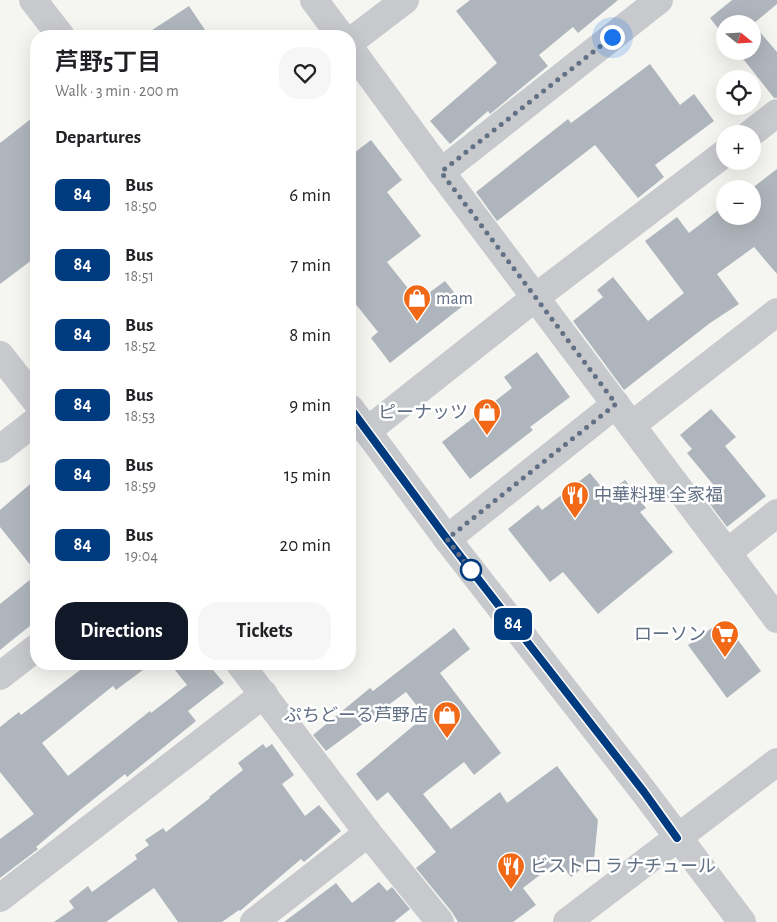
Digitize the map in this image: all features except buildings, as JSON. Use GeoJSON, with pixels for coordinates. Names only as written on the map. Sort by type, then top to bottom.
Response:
{"type":"FeatureCollection","features":[{"type":"Feature","properties":{"kind":"street"},"geometry":{"type":"LineString","coordinates":[[33,0],[56,30]]}},
{"type":"Feature","properties":{"kind":"street"},"geometry":{"type":"LineString","coordinates":[[314,0],[336,30]]}},
{"type":"Feature","properties":{"kind":"street"},"geometry":{"type":"LineString","coordinates":[[356,37],[405,0]]}},
{"type":"Feature","properties":{"kind":"street"},"geometry":{"type":"LineString","coordinates":[[441,172],[659,0]]}},
{"type":"Feature","properties":{"kind":"street"},"geometry":{"type":"LineString","coordinates":[[356,56],[777,619]]}},
{"type":"Feature","properties":{"kind":"street"},"geometry":{"type":"LineString","coordinates":[[761,125],[777,113]]}},
{"type":"Feature","properties":{"kind":"street"},"geometry":{"type":"LineString","coordinates":[[367,431],[536,297],[716,160]]}},
{"type":"Feature","properties":{"kind":"street"},"geometry":{"type":"LineString","coordinates":[[447,539],[624,415],[777,312]]}},
{"type":"Feature","properties":{"kind":"street"},"geometry":{"type":"LineString","coordinates":[[0,356],[30,394]]}},
{"type":"Feature","properties":{"kind":"street"},"geometry":{"type":"LineString","coordinates":[[356,416],[447,539],[644,792],[742,922]]}},
{"type":"Feature","properties":{"kind":"street"},"geometry":{"type":"LineString","coordinates":[[0,449],[30,425]]}},
{"type":"Feature","properties":{"kind":"street"},"geometry":{"type":"LineString","coordinates":[[728,552],[777,513]]}},
{"type":"Feature","properties":{"kind":"street"},"geometry":{"type":"LineString","coordinates":[[0,676],[30,653]]}},
{"type":"Feature","properties":{"kind":"street"},"geometry":{"type":"LineString","coordinates":[[245,670],[368,833],[440,922]]}},
{"type":"Feature","properties":{"kind":"street"},"geometry":{"type":"LineString","coordinates":[[0,898],[264,694]]}},
{"type":"Feature","properties":{"kind":"street"},"geometry":{"type":"LineString","coordinates":[[567,922],[777,762]]}},
{"type":"Feature","properties":{"kind":"street"},"geometry":{"type":"LineString","coordinates":[[254,922],[368,833]]}},
{"type":"Feature","properties":{"kind":"bus line","name":"84"},"geometry":{"type":"LineString","coordinates":[[356,416],[447,539],[644,792],[677,838]]}},
{"type":"Feature","properties":{"kind":"place","name":"mam"},"geometry":{"type":"Point","coordinates":[417,322]}},
{"type":"Feature","properties":{"kind":"place","name":"ピーナッツ"},"geometry":{"type":"Point","coordinates":[487,436]}},
{"type":"Feature","properties":{"kind":"place","name":"中華料理 全家福"},"geometry":{"type":"Point","coordinates":[575,519]}},
{"type":"Feature","properties":{"kind":"place","name":"ローソン"},"geometry":{"type":"Point","coordinates":[725,658]}},
{"type":"Feature","properties":{"kind":"place","name":"ぷちどーる芦野店"},"geometry":{"type":"Point","coordinates":[447,739]}},
{"type":"Feature","properties":{"kind":"place","name":"ビストロ ラ ナチュール"},"geometry":{"type":"Point","coordinates":[511,890]}},
{"type":"Feature","properties":{"kind":"route"},"geometry":{"type":"LineString","coordinates":[[471,570],[473,573],[447,539],[616,404],[441,172],[612,37]]}}]}
